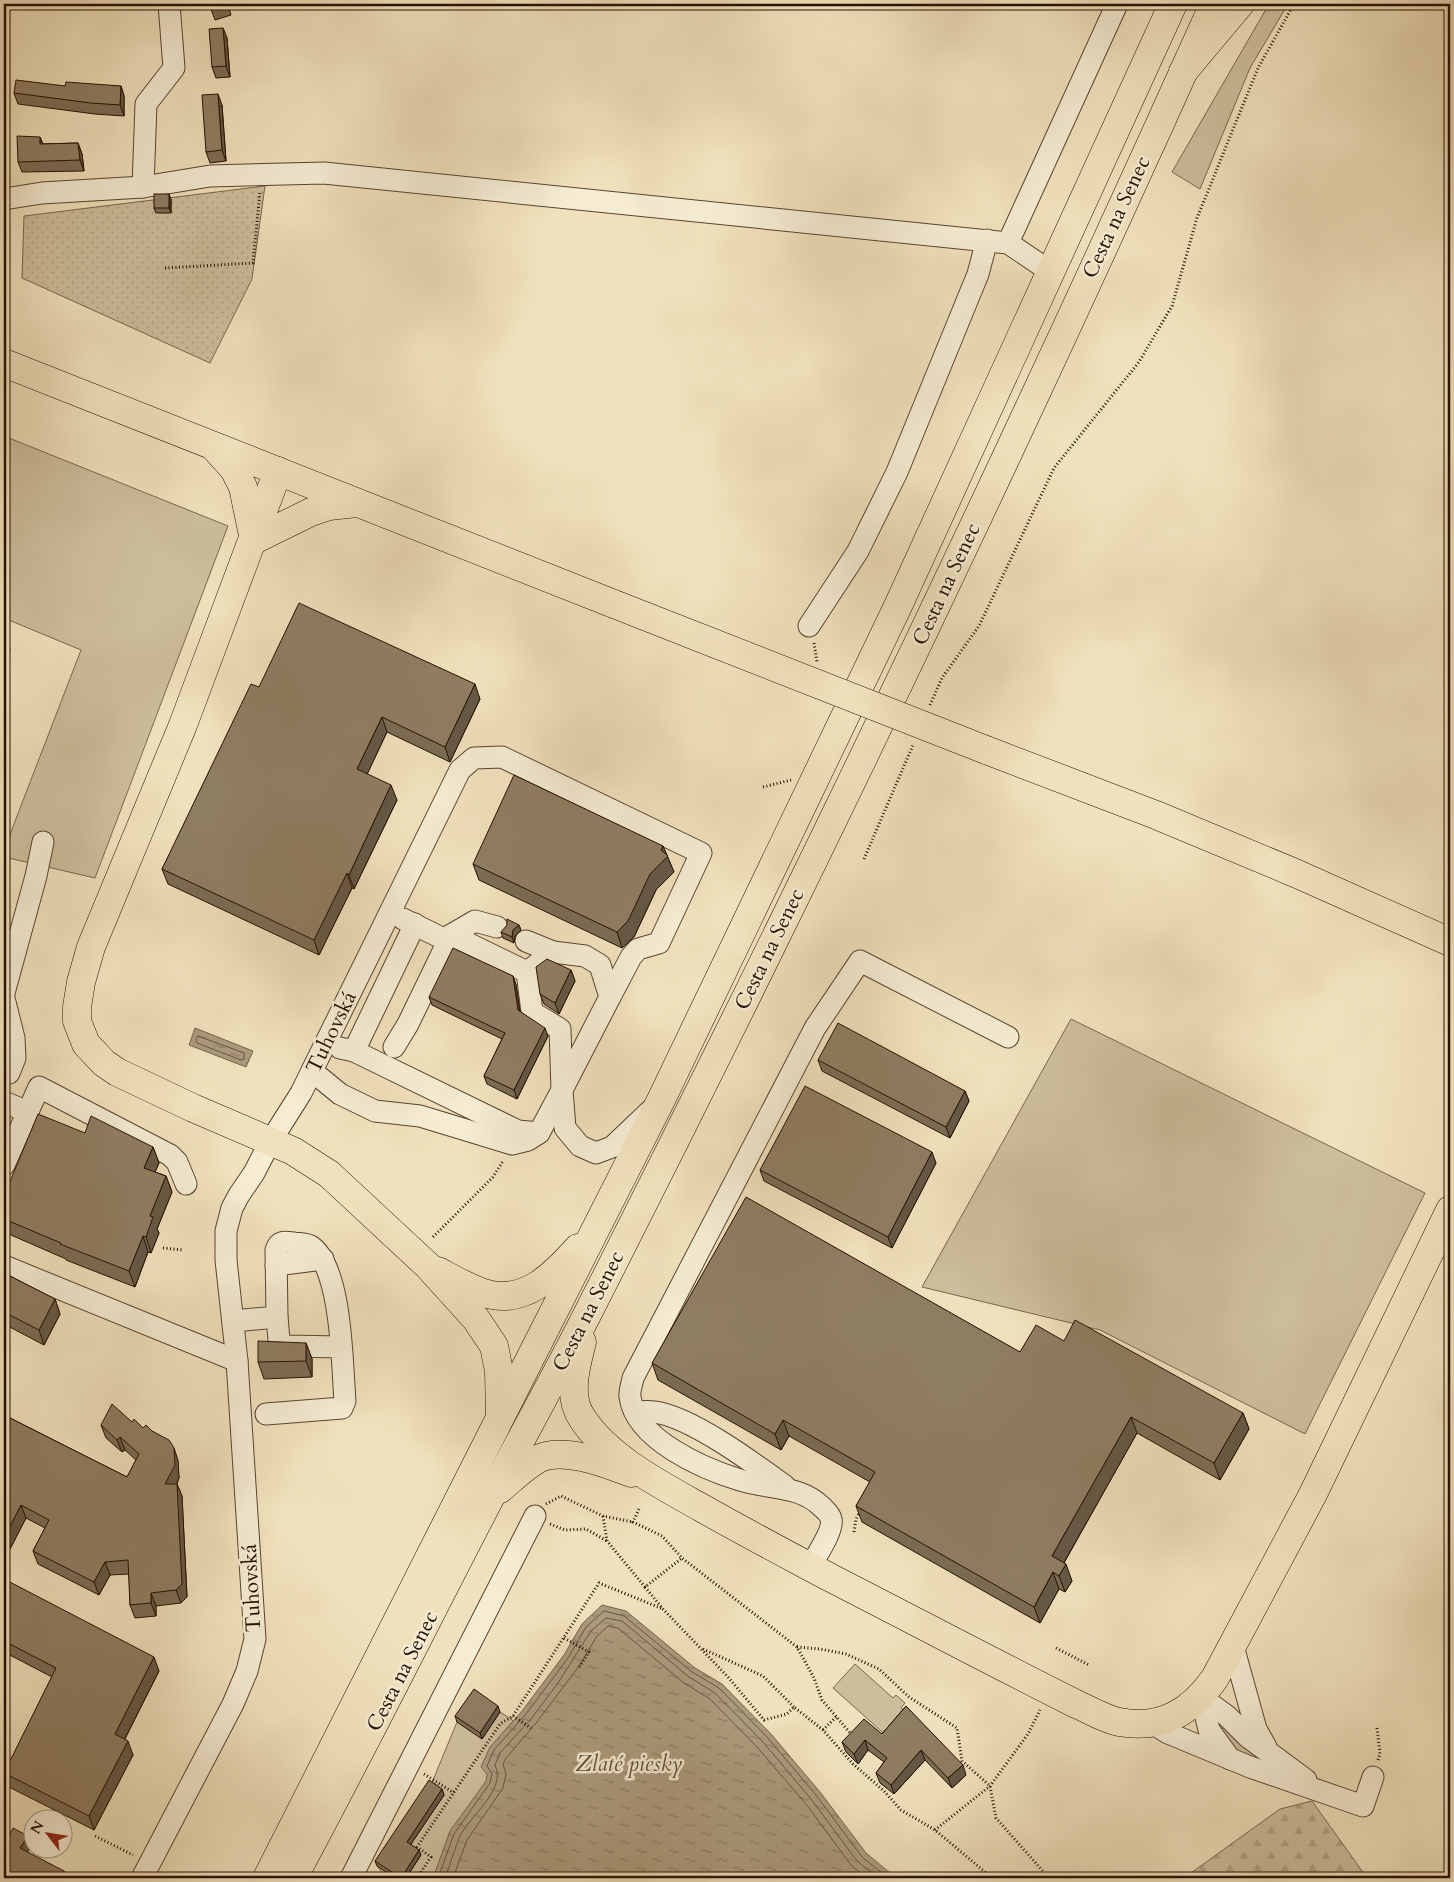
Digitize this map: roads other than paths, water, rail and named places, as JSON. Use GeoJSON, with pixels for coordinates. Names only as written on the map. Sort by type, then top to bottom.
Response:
{"type":"FeatureCollection","features":[{"type":"Feature","properties":{"kind":"main road","name":"Cesta na Senec"},"geometry":{"type":"LineString","coordinates":[[267,1878],[661,1100],[898,606],[1173,4]]}},
{"type":"Feature","properties":{"kind":"main road","name":"Cesta na Senec"},"geometry":{"type":"LineString","coordinates":[[293,1878],[591,1306],[792,903],[1019,430],[1214,4]]}},
{"type":"Feature","properties":{"kind":"main road"},"geometry":{"type":"LineString","coordinates":[[1183,72],[1240,4]]}},
{"type":"Feature","properties":{"kind":"main road"},"geometry":{"type":"LineString","coordinates":[[4,362],[614,604],[1200,833],[1450,942]]}},
{"type":"Feature","properties":{"kind":"main road"},"geometry":{"type":"LineString","coordinates":[[212,445],[234,470],[243,487],[254,540]]}},
{"type":"Feature","properties":{"kind":"main road"},"geometry":{"type":"LineString","coordinates":[[278,471],[254,540],[183,725],[91,947],[81,982],[77,1021],[86,1044],[110,1068],[185,1104],[270,1142],[293,1150],[329,1174],[428,1266],[476,1319],[494,1346],[499,1371],[500,1421]]}},
{"type":"Feature","properties":{"kind":"main road"},"geometry":{"type":"LineString","coordinates":[[254,540],[311,512],[329,506],[358,503]]}},
{"type":"Feature","properties":{"kind":"main road"},"geometry":{"type":"LineString","coordinates":[[591,1306],[576,1363],[573,1391],[580,1416],[593,1433],[619,1455],[654,1481],[810,1567],[1050,1690],[1119,1722],[1152,1723],[1175,1716],[1186,1710],[1200,1697],[1215,1678],[1312,1494],[1450,1210]]}},
{"type":"Feature","properties":{"kind":"main road"},"geometry":{"type":"LineString","coordinates":[[428,1266],[485,1293],[508,1296],[526,1292],[544,1281],[561,1267],[600,1222]]}},
{"type":"Feature","properties":{"kind":"main road"},"geometry":{"type":"LineString","coordinates":[[490,1498],[523,1470],[538,1459],[548,1455],[569,1455],[605,1463],[654,1481]]}},
{"type":"Feature","properties":{"kind":"street"},"geometry":{"type":"LineString","coordinates":[[143,187],[146,104],[174,68],[169,4]]}},
{"type":"Feature","properties":{"kind":"street"},"geometry":{"type":"LineString","coordinates":[[1008,243],[1117,4]]}},
{"type":"Feature","properties":{"kind":"street"},"geometry":{"type":"LineString","coordinates":[[4,199],[42,193],[143,187],[210,176],[324,173],[987,240],[1008,243],[1051,272]]}},
{"type":"Feature","properties":{"kind":"street"},"geometry":{"type":"LineString","coordinates":[[809,626],[858,550],[897,472],[978,274],[987,240]]}},
{"type":"Feature","properties":{"kind":"street","name":"Tuhovská"},"geometry":{"type":"LineString","coordinates":[[146,1871],[233,1704],[247,1670],[255,1639],[237,1361],[226,1260],[228,1221],[239,1195],[288,1115],[312,1070],[460,770],[474,758],[502,757],[701,853],[660,943],[638,948],[610,997]]}},
{"type":"Feature","properties":{"kind":"street"},"geometry":{"type":"LineString","coordinates":[[4,993],[36,876],[43,842]]}},
{"type":"Feature","properties":{"kind":"street"},"geometry":{"type":"LineString","coordinates":[[390,912],[527,972]]}},
{"type":"Feature","properties":{"kind":"street"},"geometry":{"type":"LineString","coordinates":[[394,1047],[408,1024],[449,938],[475,921],[497,927]]}},
{"type":"Feature","properties":{"kind":"street"},"geometry":{"type":"LineString","coordinates":[[354,1051],[415,924]]}},
{"type":"Feature","properties":{"kind":"street"},"geometry":{"type":"LineString","coordinates":[[312,1070],[340,1094],[374,1111],[420,1116],[512,1144],[528,1140],[539,1133],[610,997],[600,965],[586,956],[553,952],[526,941]]}},
{"type":"Feature","properties":{"kind":"street"},"geometry":{"type":"LineString","coordinates":[[527,972],[553,952]]}},
{"type":"Feature","properties":{"kind":"street"},"geometry":{"type":"LineString","coordinates":[[789,1489],[741,1480],[691,1460],[645,1428],[635,1412],[630,1396],[633,1378],[815,1028],[860,961],[1008,1036]]}},
{"type":"Feature","properties":{"kind":"street"},"geometry":{"type":"LineString","coordinates":[[527,972],[532,1012],[560,1029],[565,1128],[580,1146],[596,1153],[612,1147],[661,1100]]}},
{"type":"Feature","properties":{"kind":"street"},"geometry":{"type":"LineString","coordinates":[[4,998],[14,1038],[15,1058],[7,1071],[170,1155],[177,1162],[186,1184]]}},
{"type":"Feature","properties":{"kind":"street"},"geometry":{"type":"LineString","coordinates":[[325,1044],[354,1051],[518,1131],[539,1133]]}},
{"type":"Feature","properties":{"kind":"street"},"geometry":{"type":"LineString","coordinates":[[5,1157],[39,1088]]}},
{"type":"Feature","properties":{"kind":"street"},"geometry":{"type":"LineString","coordinates":[[4,1102],[28,1112]]}},
{"type":"Feature","properties":{"kind":"street"},"geometry":{"type":"LineString","coordinates":[[266,1414],[342,1408],[345,1401],[341,1346],[332,1281],[323,1259],[308,1245],[282,1242],[276,1250],[279,1340],[285,1346],[341,1346]]}},
{"type":"Feature","properties":{"kind":"street"},"geometry":{"type":"LineString","coordinates":[[4,1266],[237,1361]]}},
{"type":"Feature","properties":{"kind":"street"},"geometry":{"type":"LineString","coordinates":[[233,1320],[277,1317]]}},
{"type":"Feature","properties":{"kind":"street"},"geometry":{"type":"LineString","coordinates":[[635,1412],[656,1412],[686,1423],[752,1462],[789,1489],[812,1499],[827,1511],[831,1519],[831,1528],[810,1567]]}},
{"type":"Feature","properties":{"kind":"street"},"geometry":{"type":"LineString","coordinates":[[351,1878],[536,1516]]}},
{"type":"Feature","properties":{"kind":"street"},"geometry":{"type":"LineString","coordinates":[[1233,1646],[1256,1729],[1269,1752]]}},
{"type":"Feature","properties":{"kind":"street"},"geometry":{"type":"LineString","coordinates":[[1200,1697],[1227,1716],[1248,1737],[1322,1792]]}},
{"type":"Feature","properties":{"kind":"street"},"geometry":{"type":"LineString","coordinates":[[1200,1697],[1209,1730],[1231,1759]]}},
{"type":"Feature","properties":{"kind":"street"},"geometry":{"type":"LineString","coordinates":[[1152,1723],[1168,1733],[1231,1759],[1363,1806],[1373,1777]]}},
{"type":"Feature","properties":{"kind":"water"},"geometry":{"type":"Polygon","coordinates":[[[195,1028],[253,1051],[246,1067],[189,1045],[195,1028]]]}},
{"type":"Feature","properties":{"kind":"water","name":"Zlaté piesky"},"geometry":{"type":"Polygon","coordinates":[[[602,1605],[626,1611],[695,1668],[722,1684],[771,1734],[820,1792],[866,1853],[896,1878],[433,1878],[450,1831],[486,1781],[487,1774],[481,1767],[490,1747],[522,1711],[564,1655],[582,1624],[602,1605]]]}}]}
